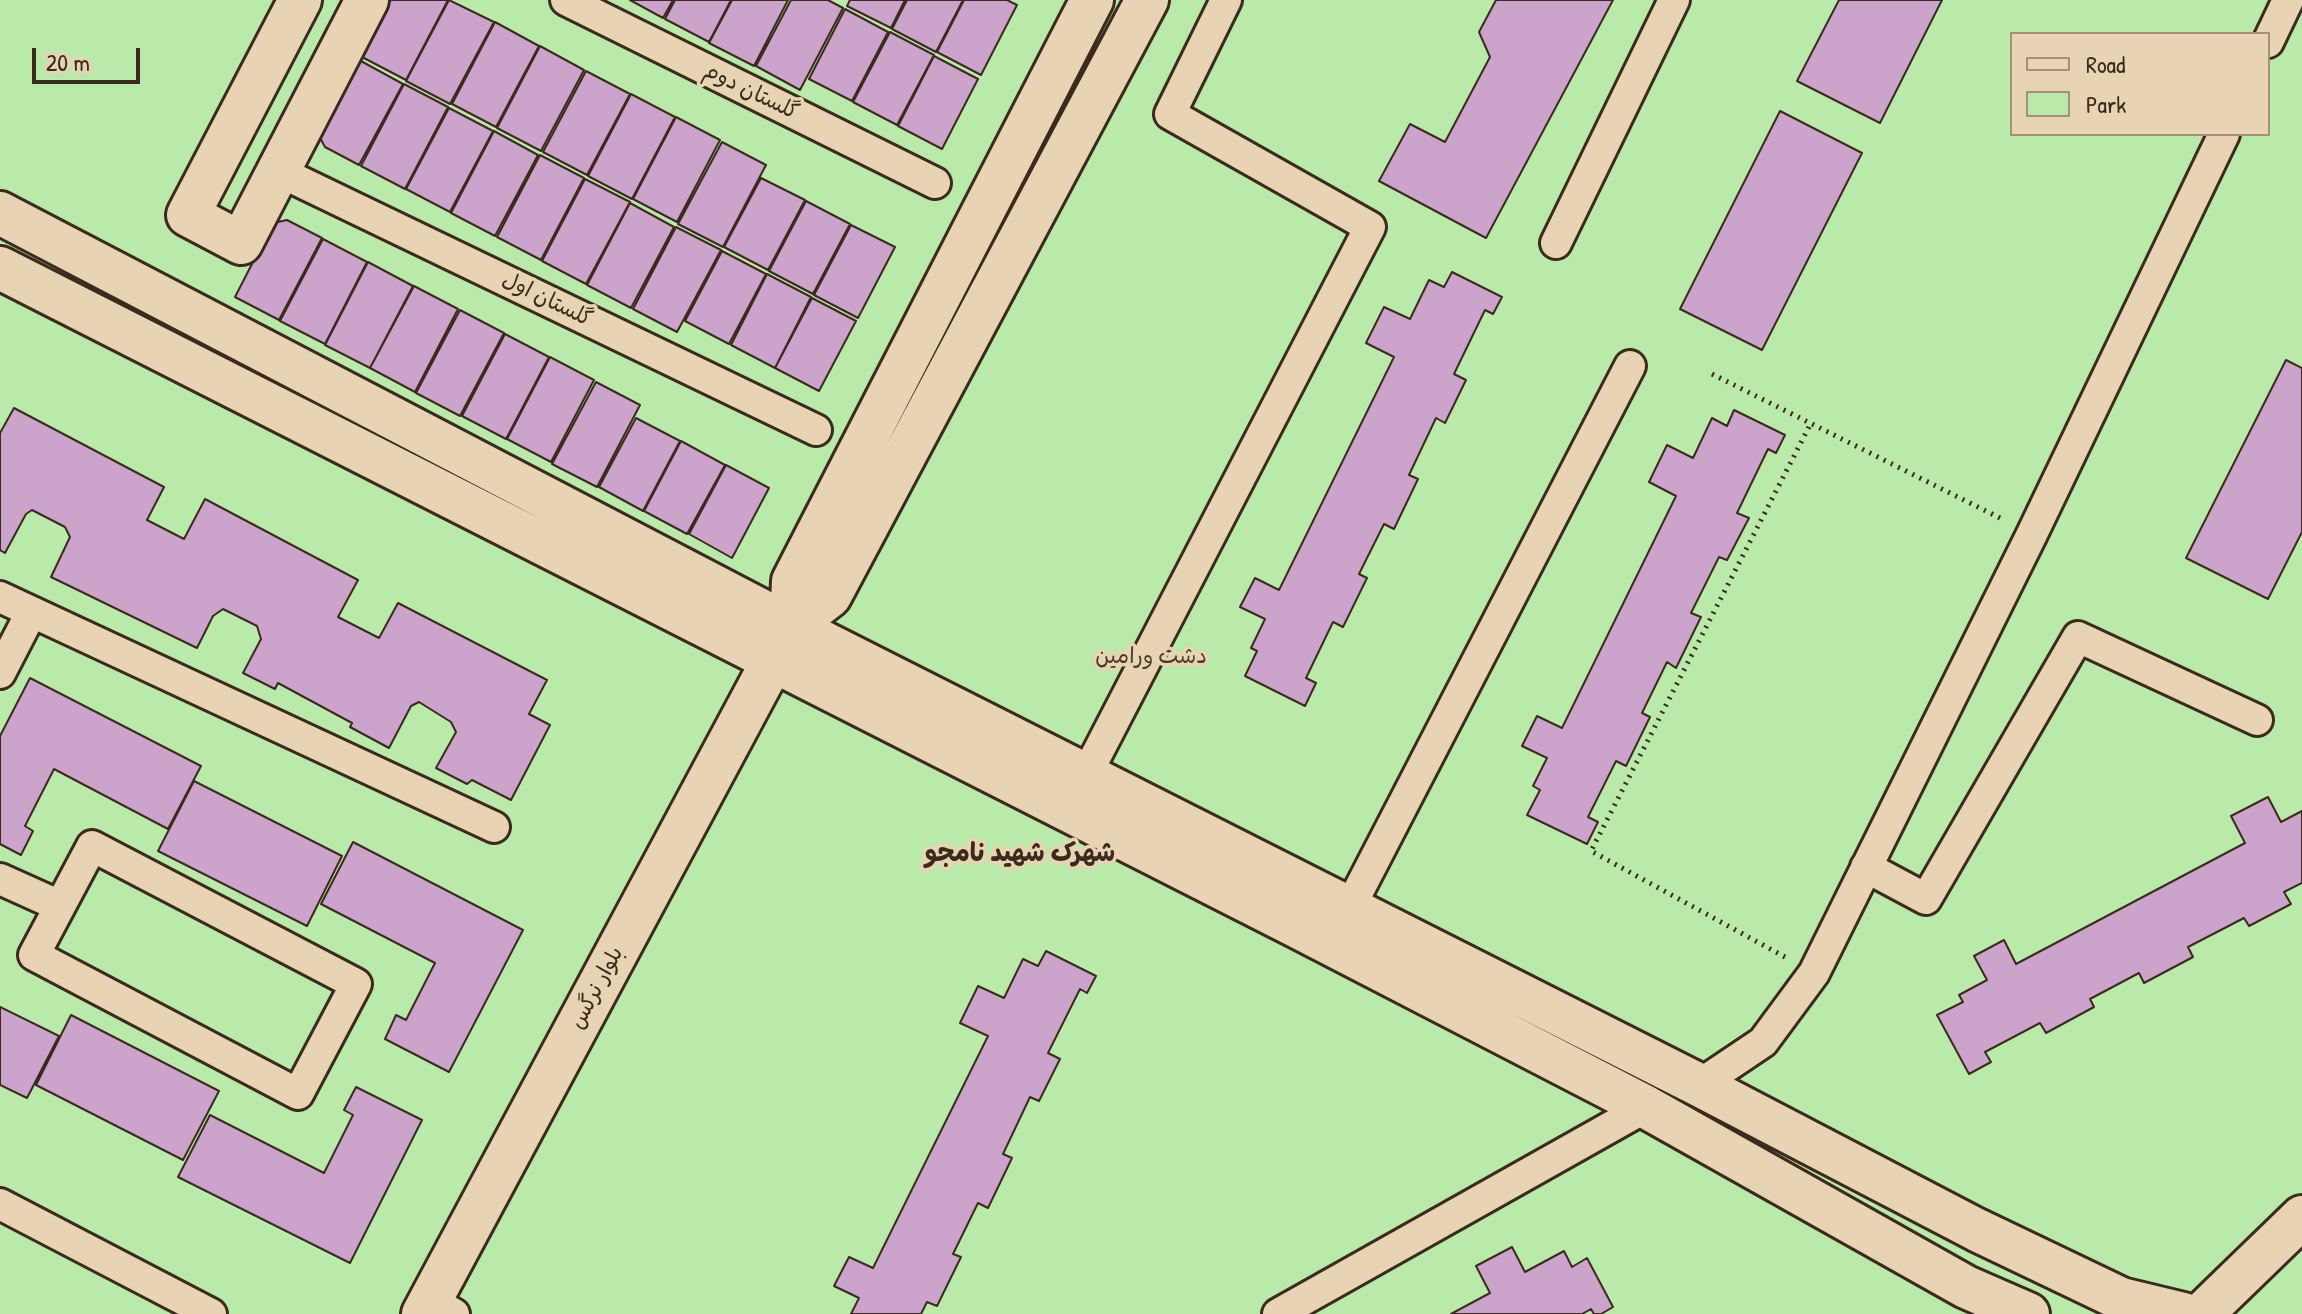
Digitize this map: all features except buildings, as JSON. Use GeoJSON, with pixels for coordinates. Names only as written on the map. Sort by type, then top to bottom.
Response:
{"type":"FeatureCollection","features":[{"type":"Feature","properties":{"kind":"street"},"geometry":{"type":"LineString","coordinates":[[300,0],[188,215],[241,243],[367,0]]}},
{"type":"Feature","properties":{"kind":"street","name":"گلستان دوم"},"geometry":{"type":"LineString","coordinates":[[566,0],[935,183]]}},
{"type":"Feature","properties":{"kind":"street"},"geometry":{"type":"LineString","coordinates":[[791,626],[793,581],[1092,0]]}},
{"type":"Feature","properties":{"kind":"street"},"geometry":{"type":"LineString","coordinates":[[791,626],[830,596],[1147,0]]}},
{"type":"Feature","properties":{"kind":"street"},"geometry":{"type":"LineString","coordinates":[[1556,243],[1674,0]]}},
{"type":"Feature","properties":{"kind":"street"},"geometry":{"type":"LineString","coordinates":[[2270,38],[2288,0]]}},
{"type":"Feature","properties":{"kind":"street"},"geometry":{"type":"LineString","coordinates":[[1086,775],[1370,227],[1170,114],[1216,4]]}},
{"type":"Feature","properties":{"kind":"street"},"geometry":{"type":"LineString","coordinates":[[1699,1085],[1763,1042],[1814,973],[2032,534],[2223,136]]}},
{"type":"Feature","properties":{"kind":"street","name":"گلستان اول"},"geometry":{"type":"LineString","coordinates":[[278,171],[816,430]]}},
{"type":"Feature","properties":{"kind":"street"},"geometry":{"type":"LineString","coordinates":[[0,213],[791,626],[1350,907],[1977,1230],[2106,1292],[2183,1314]]}},
{"type":"Feature","properties":{"kind":"street"},"geometry":{"type":"LineString","coordinates":[[0,268],[1296,926],[1646,1107],[1966,1287],[2028,1314]]}},
{"type":"Feature","properties":{"kind":"street"},"geometry":{"type":"LineString","coordinates":[[1350,907],[1630,366]]}},
{"type":"Feature","properties":{"kind":"street"},"geometry":{"type":"LineString","coordinates":[[0,597],[494,827]]}},
{"type":"Feature","properties":{"kind":"street"},"geometry":{"type":"LineString","coordinates":[[0,673],[31,613]]}},
{"type":"Feature","properties":{"kind":"street","name":"بلوار نرگس"},"geometry":{"type":"LineString","coordinates":[[436,1309],[791,626]]}},
{"type":"Feature","properties":{"kind":"street"},"geometry":{"type":"LineString","coordinates":[[1866,867],[1926,899],[2078,637],[2257,720]]}},
{"type":"Feature","properties":{"kind":"street"},"geometry":{"type":"LineString","coordinates":[[92,846],[356,984],[298,1094],[34,955],[60,906],[92,846]]}},
{"type":"Feature","properties":{"kind":"street"},"geometry":{"type":"LineString","coordinates":[[0,879],[60,906]]}},
{"type":"Feature","properties":{"kind":"street"},"geometry":{"type":"LineString","coordinates":[[1278,1314],[1646,1107]]}},
{"type":"Feature","properties":{"kind":"street"},"geometry":{"type":"LineString","coordinates":[[0,1204],[211,1314]]}},
{"type":"Feature","properties":{"kind":"street"},"geometry":{"type":"LineString","coordinates":[[2202,1314],[2302,1217]]}},
{"type":"Feature","properties":{"kind":"path"},"geometry":{"type":"LineString","coordinates":[[1712,374],[2032,534]]}},
{"type":"Feature","properties":{"kind":"path"},"geometry":{"type":"LineString","coordinates":[[1811,423],[1591,851],[1814,973]]}},
{"type":"Feature","properties":{"kind":"green space","name":"دشت ورامین"},"geometry":{"type":"Polygon","coordinates":[[[0,0],[2302,0],[2302,1314],[0,1314],[0,0]]]}},
{"type":"Feature","properties":{"kind":"district","name":"شهرک شهید نامجو"},"geometry":{"type":"Point","coordinates":[1020,854]}}]}
